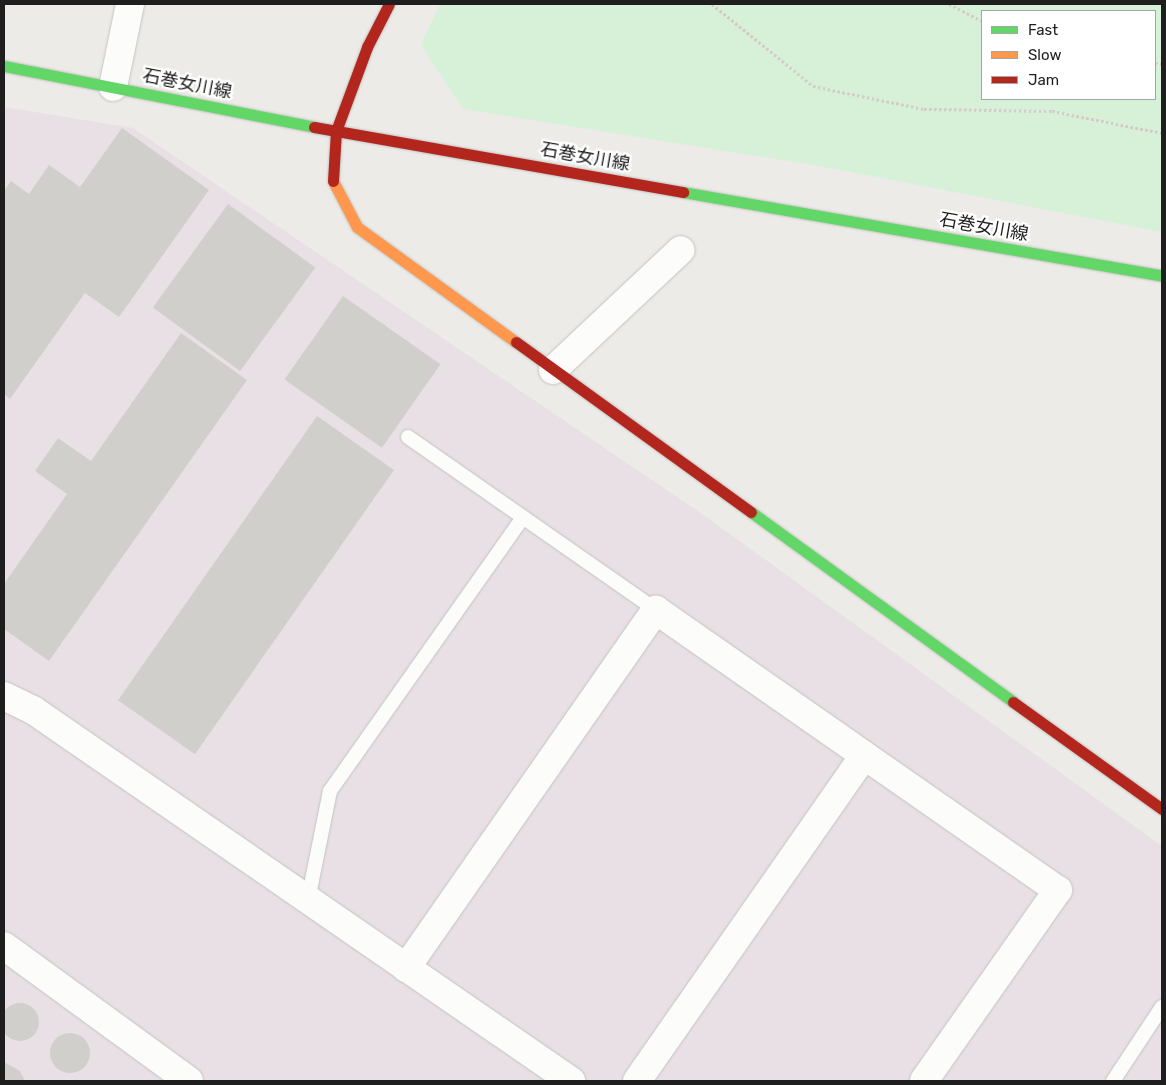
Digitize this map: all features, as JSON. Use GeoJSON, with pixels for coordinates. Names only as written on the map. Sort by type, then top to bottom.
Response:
{"type":"FeatureCollection","features":[{"type":"Feature","properties":{"kind":"street"},"geometry":{"type":"LineString","coordinates":[[113,87],[130,4]]}},
{"type":"Feature","properties":{"kind":"street"},"geometry":{"type":"LineString","coordinates":[[389,4],[367,47],[336,131],[333,187],[357,226],[1162,809]]}},
{"type":"Feature","properties":{"kind":"street","name":"石巻女川線"},"geometry":{"type":"LineString","coordinates":[[4,66],[336,131],[1162,276]]}},
{"type":"Feature","properties":{"kind":"street"},"geometry":{"type":"LineString","coordinates":[[554,370],[681,250]]}},
{"type":"Feature","properties":{"kind":"street"},"geometry":{"type":"LineString","coordinates":[[406,968],[656,610],[1058,890],[924,1081]]}},
{"type":"Feature","properties":{"kind":"street"},"geometry":{"type":"LineString","coordinates":[[4,696],[33,710],[571,1081]]}},
{"type":"Feature","properties":{"kind":"street"},"geometry":{"type":"LineString","coordinates":[[637,1081],[864,755]]}},
{"type":"Feature","properties":{"kind":"street"},"geometry":{"type":"LineString","coordinates":[[4,946],[189,1081]]}},
{"type":"Feature","properties":{"kind":"lane"},"geometry":{"type":"LineString","coordinates":[[408,437],[656,610]]}},
{"type":"Feature","properties":{"kind":"lane"},"geometry":{"type":"LineString","coordinates":[[308,900],[330,791],[523,517]]}},
{"type":"Feature","properties":{"kind":"lane"},"geometry":{"type":"LineString","coordinates":[[1113,1081],[1162,1008]]}},
{"type":"Feature","properties":{"kind":"path"},"geometry":{"type":"LineString","coordinates":[[712,4],[812,86],[924,109],[1052,111],[1162,133]]}},
{"type":"Feature","properties":{"kind":"path"},"geometry":{"type":"LineString","coordinates":[[949,4],[981,20]]}},
{"type":"Feature","properties":{"kind":"shaded area"},"geometry":{"type":"Polygon","coordinates":[[[4,107],[133,128],[702,514],[1162,846],[1162,1081],[4,1081],[4,107]]]}},
{"type":"Feature","properties":{"kind":"green space"},"geometry":{"type":"Polygon","coordinates":[[[440,4],[1162,4],[1162,232],[819,166],[463,109],[421,45],[440,4]]]}},
{"type":"Feature","properties":{"kind":"building"},"geometry":{"type":"Polygon","coordinates":[[[122,128],[209,190],[119,317],[85,293],[10,399],[4,394],[4,191],[11,181],[29,194],[49,165],[80,187],[122,128]]]}},
{"type":"Feature","properties":{"kind":"building"},"geometry":{"type":"Polygon","coordinates":[[[228,204],[315,267],[240,371],[153,308],[228,204]]]}},
{"type":"Feature","properties":{"kind":"building"},"geometry":{"type":"Polygon","coordinates":[[[343,296],[440,364],[382,448],[284,380],[343,296]]]}},
{"type":"Feature","properties":{"kind":"building"},"geometry":{"type":"Polygon","coordinates":[[[181,333],[247,380],[49,661],[4,629],[4,584],[67,494],[35,471],[58,438],[91,461],[181,333]]]}},
{"type":"Feature","properties":{"kind":"building"},"geometry":{"type":"Polygon","coordinates":[[[317,416],[394,470],[195,754],[118,700],[317,416]]]}},
{"type":"Feature","properties":{"kind":"building"},"geometry":{"type":"Polygon","coordinates":[[[20,1003],[34,1008],[39,1022],[34,1036],[20,1041],[6,1036],[1,1022],[6,1008],[20,1003]]]}},
{"type":"Feature","properties":{"kind":"building"},"geometry":{"type":"Polygon","coordinates":[[[74,1033],[81,1036],[87,1042],[90,1053],[89,1061],[81,1070],[74,1073],[66,1073],[59,1070],[51,1061],[50,1049],[53,1042],[62,1034],[74,1033]]]}},
{"type":"Feature","properties":{"kind":"building"},"geometry":{"type":"Polygon","coordinates":[[[4,1062],[20,1071],[25,1081],[4,1081],[4,1062]]]}},
{"type":"Feature","properties":{"kind":"traffic: fast"},"geometry":{"type":"LineString","coordinates":[[4,66],[314,127]]}},
{"type":"Feature","properties":{"kind":"traffic: fast"},"geometry":{"type":"LineString","coordinates":[[683,192],[1162,276]]}},
{"type":"Feature","properties":{"kind":"traffic: fast"},"geometry":{"type":"LineString","coordinates":[[751,512],[1013,702]]}},
{"type":"Feature","properties":{"kind":"traffic: slow"},"geometry":{"type":"LineString","coordinates":[[333,181],[357,227],[516,342]]}},
{"type":"Feature","properties":{"kind":"traffic: jam"},"geometry":{"type":"LineString","coordinates":[[333,181],[336,131],[367,47],[389,4]]}},
{"type":"Feature","properties":{"kind":"traffic: jam"},"geometry":{"type":"LineString","coordinates":[[314,127],[683,192]]}},
{"type":"Feature","properties":{"kind":"traffic: jam"},"geometry":{"type":"LineString","coordinates":[[516,342],[751,512]]}},
{"type":"Feature","properties":{"kind":"traffic: jam"},"geometry":{"type":"LineString","coordinates":[[1013,702],[1162,809]]}}]}
